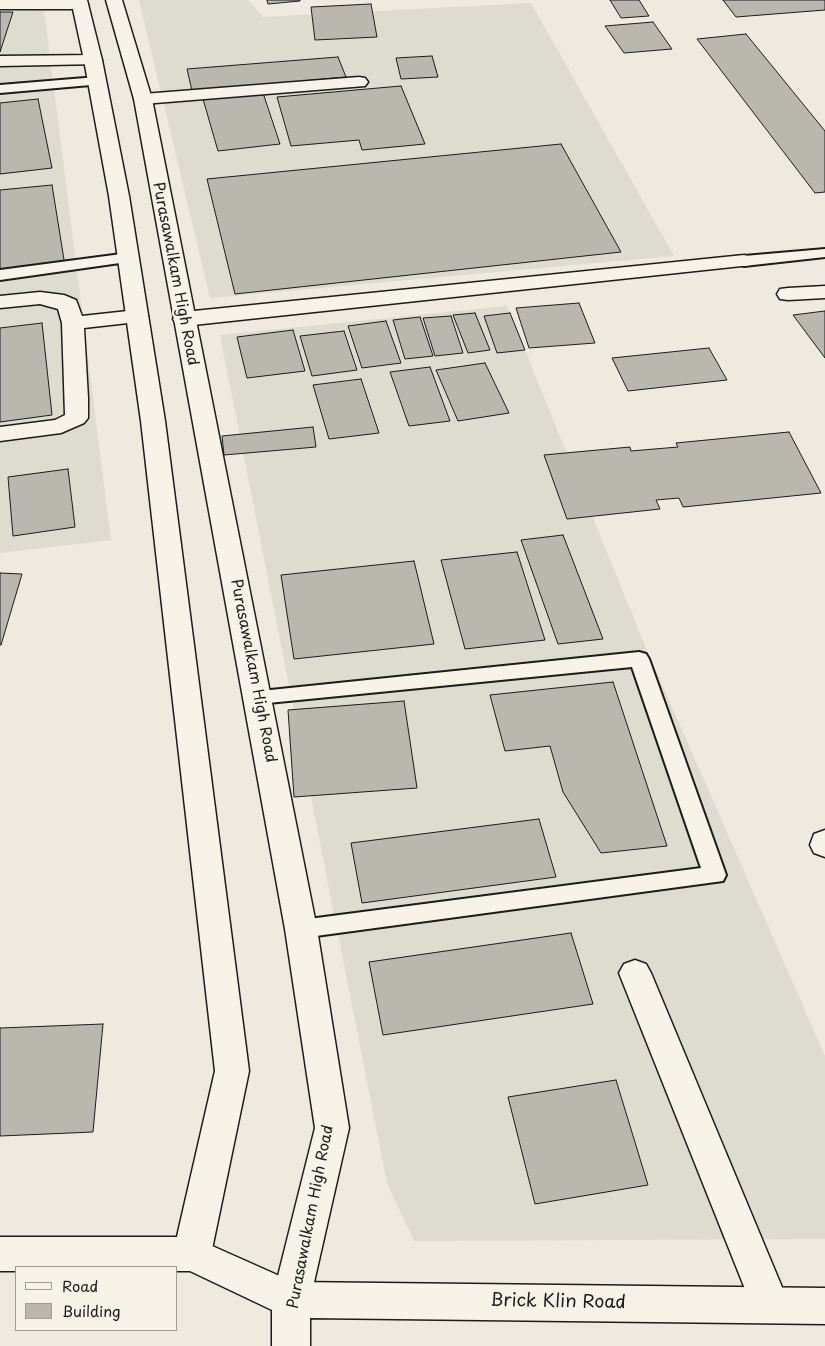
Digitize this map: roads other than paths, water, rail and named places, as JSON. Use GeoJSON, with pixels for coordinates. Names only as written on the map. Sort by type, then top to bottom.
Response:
{"type":"FeatureCollection","features":[{"type":"Feature","properties":{"kind":"main road","name":"Purasawalkam High Road"},"geometry":{"type":"LineString","coordinates":[[114,0],[143,99],[301,929],[332,1128],[291,1300],[291,1346]]}},
{"type":"Feature","properties":{"kind":"main road"},"geometry":{"type":"LineString","coordinates":[[0,4],[79,2],[95,70],[119,196],[155,431],[232,1071],[192,1254]]}},
{"type":"Feature","properties":{"kind":"main road"},"geometry":{"type":"LineString","coordinates":[[0,61],[95,70]]}},
{"type":"Feature","properties":{"kind":"main road"},"geometry":{"type":"LineString","coordinates":[[143,99],[359,82]]}},
{"type":"Feature","properties":{"kind":"main road"},"geometry":{"type":"LineString","coordinates":[[184,319],[744,261]]}},
{"type":"Feature","properties":{"kind":"main road"},"geometry":{"type":"LineString","coordinates":[[788,294],[825,292]]}},
{"type":"Feature","properties":{"kind":"main road"},"geometry":{"type":"LineString","coordinates":[[0,302],[40,298],[56,300],[68,305],[73,322],[77,398],[76,418],[61,426],[0,434]]}},
{"type":"Feature","properties":{"kind":"main road"},"geometry":{"type":"LineString","coordinates":[[73,322],[137,316]]}},
{"type":"Feature","properties":{"kind":"main road"},"geometry":{"type":"LineString","coordinates":[[635,973],[770,1304]]}},
{"type":"Feature","properties":{"kind":"main road"},"geometry":{"type":"LineString","coordinates":[[0,1254],[192,1254],[291,1300]]}},
{"type":"Feature","properties":{"kind":"main road","name":"Brick Klin Road"},"geometry":{"type":"LineString","coordinates":[[291,1300],[825,1306]]}},
{"type":"Feature","properties":{"kind":"lane"},"geometry":{"type":"LineString","coordinates":[[0,89],[95,70]]}},
{"type":"Feature","properties":{"kind":"lane"},"geometry":{"type":"LineString","coordinates":[[744,261],[825,253]]}},
{"type":"Feature","properties":{"kind":"lane"},"geometry":{"type":"LineString","coordinates":[[0,275],[128,258]]}},
{"type":"Feature","properties":{"kind":"lane"},"geometry":{"type":"LineString","coordinates":[[258,696],[639,659],[715,875],[301,929]]}}]}
